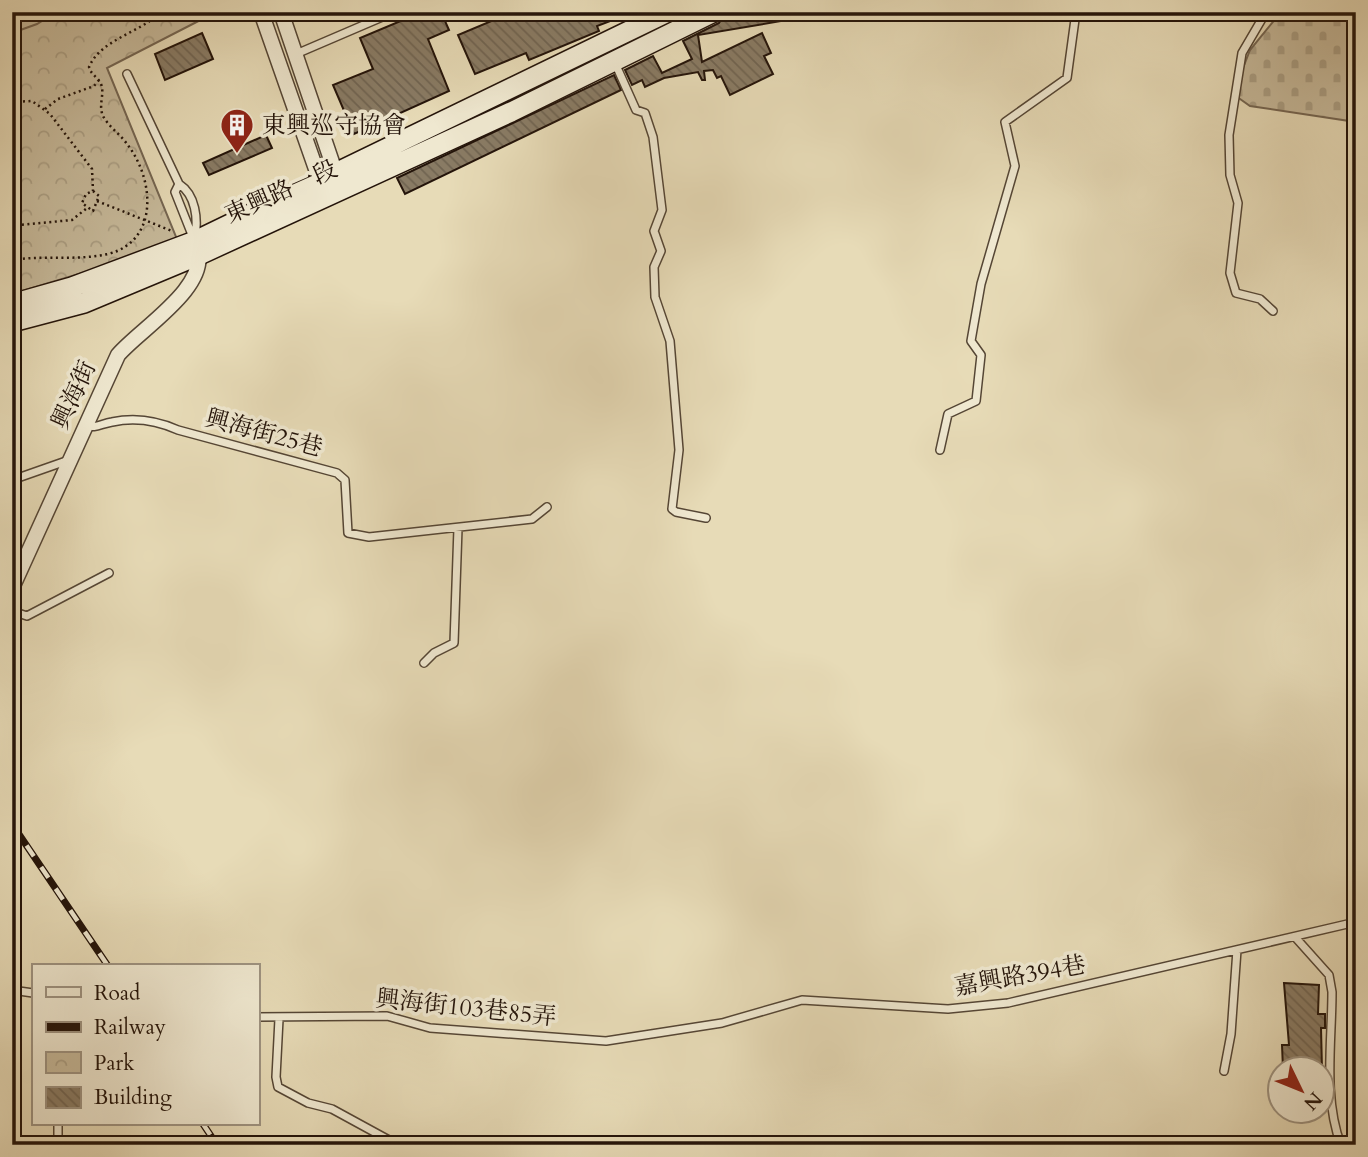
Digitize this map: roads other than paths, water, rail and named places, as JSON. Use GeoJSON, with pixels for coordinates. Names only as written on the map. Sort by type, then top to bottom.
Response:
{"type":"FeatureCollection","features":[{"type":"Feature","properties":{"kind":"street"},"geometry":{"type":"LineString","coordinates":[[261,12],[331,186]]}},
{"type":"Feature","properties":{"kind":"street"},"geometry":{"type":"LineString","coordinates":[[281,12],[296,54],[331,186]]}},
{"type":"Feature","properties":{"kind":"street","name":"東興路一段"},"geometry":{"type":"LineString","coordinates":[[331,186],[668,12]]}},
{"type":"Feature","properties":{"kind":"street","name":"東興路一段"},"geometry":{"type":"LineString","coordinates":[[12,322],[84,303],[331,186],[615,62],[714,12]]}},
{"type":"Feature","properties":{"kind":"street","name":"東興路一段"},"geometry":{"type":"LineString","coordinates":[[12,304],[197,248]]}},
{"type":"Feature","properties":{"kind":"street","name":"興海街"},"geometry":{"type":"LineString","coordinates":[[12,589],[118,355],[135,335],[191,286],[197,248]]}},
{"type":"Feature","properties":{"kind":"lane"},"geometry":{"type":"LineString","coordinates":[[296,54],[394,12]]}},
{"type":"Feature","properties":{"kind":"lane"},"geometry":{"type":"LineString","coordinates":[[940,450],[948,414],[976,401],[981,355],[971,341],[981,284],[1015,166],[1005,122],[1067,78],[1076,12]]}},
{"type":"Feature","properties":{"kind":"lane"},"geometry":{"type":"LineString","coordinates":[[1266,12],[1242,53],[1229,135],[1230,175],[1238,202],[1230,273],[1236,293],[1260,299],[1273,311]]}},
{"type":"Feature","properties":{"kind":"lane"},"geometry":{"type":"LineString","coordinates":[[615,62],[636,110],[645,113],[650,124],[658,174],[662,210],[654,231],[661,251],[654,267],[655,297],[670,341],[679,450],[673,509],[706,518]]}},
{"type":"Feature","properties":{"kind":"lane"},"geometry":{"type":"LineString","coordinates":[[127,74],[179,184],[185,188],[199,217],[197,248]]}},
{"type":"Feature","properties":{"kind":"lane"},"geometry":{"type":"LineString","coordinates":[[179,184],[175,192],[197,248]]}},
{"type":"Feature","properties":{"kind":"lane","name":"興海街25巷"},"geometry":{"type":"LineString","coordinates":[[84,425],[94,428],[113,422],[158,420],[178,430],[337,472],[345,480],[348,533],[355,536],[532,519],[547,506]]}},
{"type":"Feature","properties":{"kind":"lane"},"geometry":{"type":"LineString","coordinates":[[12,480],[70,460]]}},
{"type":"Feature","properties":{"kind":"lane"},"geometry":{"type":"LineString","coordinates":[[424,663],[434,653],[454,643],[458,528]]}},
{"type":"Feature","properties":{"kind":"lane"},"geometry":{"type":"LineString","coordinates":[[12,611],[27,616],[109,573]]}},
{"type":"Feature","properties":{"kind":"lane","name":"嘉興路394巷"},"geometry":{"type":"LineString","coordinates":[[606,1041],[722,1023],[802,1000],[948,1009],[1008,1003],[1356,922]]}},
{"type":"Feature","properties":{"kind":"lane"},"geometry":{"type":"LineString","coordinates":[[1295,937],[1329,975],[1332,992],[1331,1096],[1333,1124],[1341,1145]]}},
{"type":"Feature","properties":{"kind":"lane"},"geometry":{"type":"LineString","coordinates":[[1224,1071],[1231,1034],[1237,950]]}},
{"type":"Feature","properties":{"kind":"lane"},"geometry":{"type":"LineString","coordinates":[[12,990],[32,993]]}},
{"type":"Feature","properties":{"kind":"lane","name":"興海街103巷85弄"},"geometry":{"type":"LineString","coordinates":[[259,1017],[387,1016],[430,1028],[606,1041]]}},
{"type":"Feature","properties":{"kind":"lane"},"geometry":{"type":"LineString","coordinates":[[279,1019],[278,1087],[308,1103],[332,1109],[398,1145]]}},
{"type":"Feature","properties":{"kind":"lane"},"geometry":{"type":"LineString","coordinates":[[58,1126],[58,1142],[71,1145]]}},
{"type":"Feature","properties":{"kind":"railway"},"geometry":{"type":"LineString","coordinates":[[12,824],[107,964]]}},
{"type":"Feature","properties":{"kind":"railway"},"geometry":{"type":"LineString","coordinates":[[204,1126],[217,1145]]}},
{"type":"Feature","properties":{"kind":"place","name":"東興巡守協會"},"geometry":{"type":"Point","coordinates":[237,155]}}]}
